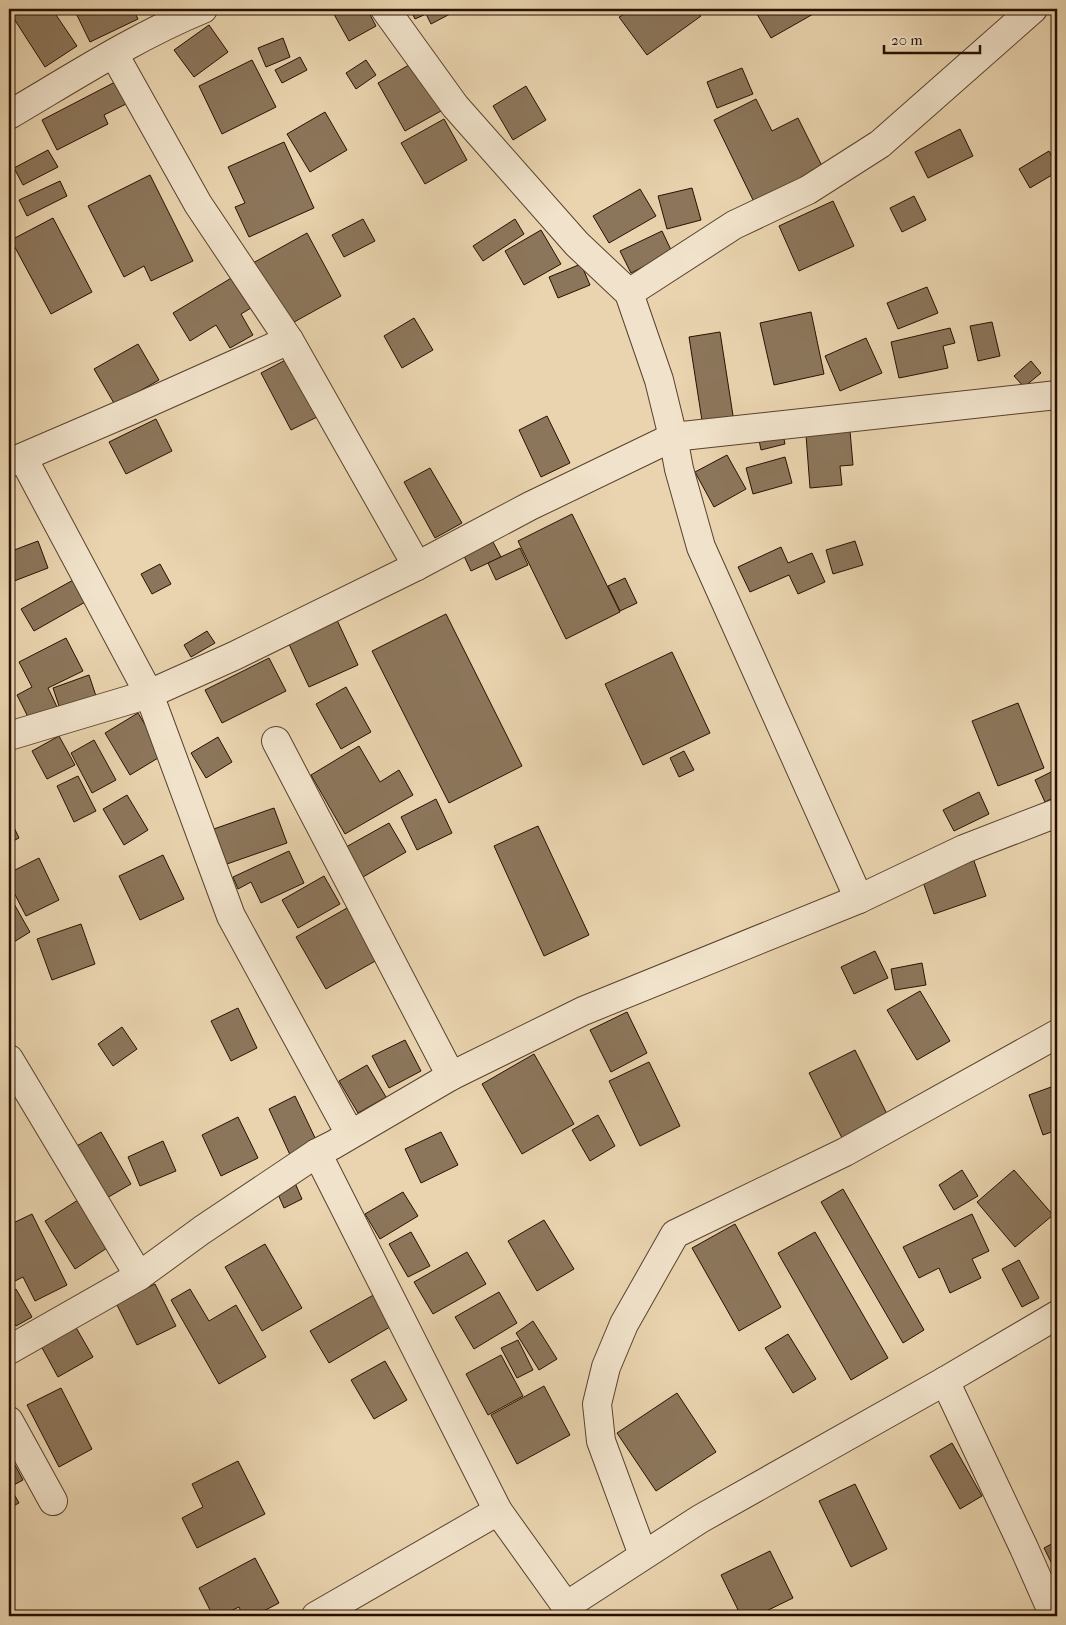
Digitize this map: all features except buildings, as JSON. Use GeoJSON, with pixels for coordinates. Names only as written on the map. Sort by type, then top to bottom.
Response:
{"type":"FeatureCollection","features":[{"type":"Feature","properties":{"kind":"street"},"geometry":{"type":"LineString","coordinates":[[9,115],[114,54],[169,15],[203,9]]}},
{"type":"Feature","properties":{"kind":"street"},"geometry":{"type":"LineString","coordinates":[[385,9],[455,106],[576,244],[629,294],[659,380],[679,469],[701,547],[859,899]]}},
{"type":"Feature","properties":{"kind":"street"},"geometry":{"type":"LineString","coordinates":[[629,294],[734,225],[808,190],[880,144],[1033,9]]}},
{"type":"Feature","properties":{"kind":"street"},"geometry":{"type":"LineString","coordinates":[[114,54],[198,204],[288,340],[417,566]]}},
{"type":"Feature","properties":{"kind":"street"},"geometry":{"type":"LineString","coordinates":[[288,340],[16,461],[149,694],[231,916],[350,1134]]}},
{"type":"Feature","properties":{"kind":"street"},"geometry":{"type":"LineString","coordinates":[[9,736],[149,694],[234,656],[417,566],[530,506],[673,438],[1054,401]]}},
{"type":"Feature","properties":{"kind":"street"},"geometry":{"type":"LineString","coordinates":[[276,741],[451,1076]]}},
{"type":"Feature","properties":{"kind":"street"},"geometry":{"type":"LineString","coordinates":[[9,1350],[139,1276],[202,1230],[317,1153],[451,1076],[583,1011],[859,899],[964,849],[1057,813]]}},
{"type":"Feature","properties":{"kind":"street"},"geometry":{"type":"LineString","coordinates":[[643,1555],[601,1441],[597,1404],[606,1367],[624,1324],[675,1234],[845,1152],[1057,1034]]}},
{"type":"Feature","properties":{"kind":"street"},"geometry":{"type":"LineString","coordinates":[[9,1059],[139,1276]]}},
{"type":"Feature","properties":{"kind":"street"},"geometry":{"type":"LineString","coordinates":[[317,1153],[498,1510],[568,1611],[643,1555],[700,1519],[1057,1316]]}},
{"type":"Feature","properties":{"kind":"street"},"geometry":{"type":"LineString","coordinates":[[945,1381],[1054,1616]]}},
{"type":"Feature","properties":{"kind":"street"},"geometry":{"type":"LineString","coordinates":[[9,1421],[53,1500]]}},
{"type":"Feature","properties":{"kind":"street"},"geometry":{"type":"LineString","coordinates":[[316,1616],[498,1510]]}}]}
